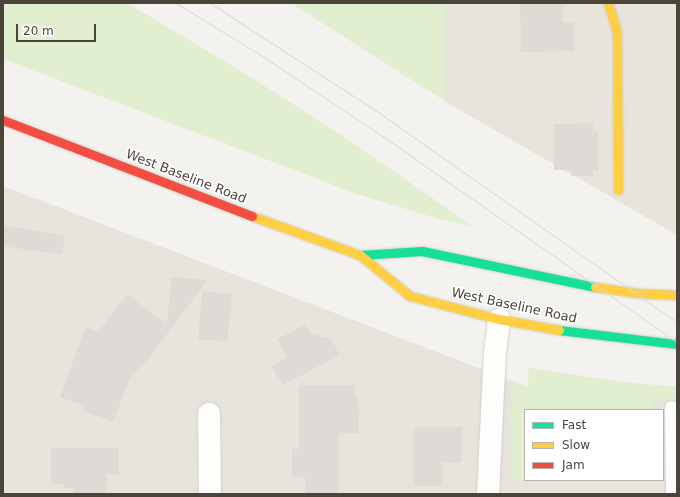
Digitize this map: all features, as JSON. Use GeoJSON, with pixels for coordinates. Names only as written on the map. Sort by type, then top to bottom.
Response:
{"type":"FeatureCollection","features":[{"type":"Feature","properties":{"kind":"main road"},"geometry":{"type":"LineString","coordinates":[[608,3],[612,12],[617,33],[618,190]]}},
{"type":"Feature","properties":{"kind":"main road","name":"West Baseline Road"},"geometry":{"type":"LineString","coordinates":[[3,120],[293,232],[360,256],[410,296],[499,319],[581,334],[677,344]]}},
{"type":"Feature","properties":{"kind":"main road","name":"West Baseline Road"},"geometry":{"type":"LineString","coordinates":[[360,256],[422,252],[637,294],[677,295]]}},
{"type":"Feature","properties":{"kind":"street"},"geometry":{"type":"LineString","coordinates":[[488,494],[495,353],[499,319]]}},
{"type":"Feature","properties":{"kind":"street"},"geometry":{"type":"LineString","coordinates":[[209,414],[210,494]]}},
{"type":"Feature","properties":{"kind":"lane"},"geometry":{"type":"LineString","coordinates":[[671,407],[672,494]]}},
{"type":"Feature","properties":{"kind":"shaded area"},"geometry":{"type":"Polygon","coordinates":[[[446,3],[677,3],[677,235],[446,102],[446,3]]]}},
{"type":"Feature","properties":{"kind":"shaded area"},"geometry":{"type":"Polygon","coordinates":[[[3,186],[528,387],[529,368],[621,382],[677,387],[677,494],[3,494],[3,186]]]}},
{"type":"Feature","properties":{"kind":"green space"},"geometry":{"type":"Polygon","coordinates":[[[3,3],[127,3],[230,64],[340,134],[474,227],[439,219],[354,193],[3,59],[3,3]]]}},
{"type":"Feature","properties":{"kind":"green space"},"geometry":{"type":"Polygon","coordinates":[[[291,3],[446,3],[446,102],[291,3]]]}},
{"type":"Feature","properties":{"kind":"green space"},"geometry":{"type":"Polygon","coordinates":[[[529,368],[621,382],[677,387],[677,403],[654,397],[654,409],[524,409],[524,481],[514,480],[511,479],[512,381],[528,387],[529,368]]]}},
{"type":"Feature","properties":{"kind":"building"},"geometry":{"type":"Polygon","coordinates":[[[520,3],[563,3],[563,23],[574,22],[574,51],[521,52],[520,3]]]}},
{"type":"Feature","properties":{"kind":"building"},"geometry":{"type":"Polygon","coordinates":[[[593,123],[593,131],[598,131],[598,170],[593,170],[593,176],[571,176],[571,170],[554,170],[554,124],[593,123]]]}},
{"type":"Feature","properties":{"kind":"building"},"geometry":{"type":"Polygon","coordinates":[[[3,225],[65,236],[62,255],[3,246],[3,225]]]}},
{"type":"Feature","properties":{"kind":"building"},"geometry":{"type":"Polygon","coordinates":[[[171,277],[208,280],[145,363],[129,380],[113,422],[83,411],[85,406],[60,397],[86,326],[98,332],[127,294],[167,325],[171,277]]]}},
{"type":"Feature","properties":{"kind":"building"},"geometry":{"type":"Polygon","coordinates":[[[202,291],[232,294],[227,342],[198,339],[202,291]]]}},
{"type":"Feature","properties":{"kind":"building"},"geometry":{"type":"Polygon","coordinates":[[[305,324],[311,334],[331,339],[340,355],[283,385],[271,366],[287,357],[277,339],[305,324]]]}},
{"type":"Feature","properties":{"kind":"building"},"geometry":{"type":"Polygon","coordinates":[[[299,385],[354,385],[355,398],[358,398],[359,433],[339,433],[339,494],[305,494],[305,477],[292,477],[292,449],[299,449],[299,385]]]}},
{"type":"Feature","properties":{"kind":"building"},"geometry":{"type":"Polygon","coordinates":[[[414,427],[462,427],[462,463],[442,463],[442,486],[414,486],[414,427]]]}},
{"type":"Feature","properties":{"kind":"building"},"geometry":{"type":"Polygon","coordinates":[[[51,448],[119,448],[119,475],[107,474],[107,493],[74,493],[74,488],[64,488],[64,484],[51,484],[51,448]]]}},
{"type":"Feature","properties":{"kind":"tram line"},"geometry":{"type":"LineString","coordinates":[[176,3],[259,54],[381,135],[677,342]]}},
{"type":"Feature","properties":{"kind":"tram line"},"geometry":{"type":"LineString","coordinates":[[210,3],[375,110],[677,322]]}},
{"type":"Feature","properties":{"kind":"traffic: fast"},"geometry":{"type":"LineString","coordinates":[[360,255],[422,251],[595,287]]}},
{"type":"Feature","properties":{"kind":"traffic: fast"},"geometry":{"type":"LineString","coordinates":[[559,330],[677,344]]}},
{"type":"Feature","properties":{"kind":"traffic: slow"},"geometry":{"type":"LineString","coordinates":[[608,3],[617,33],[618,190]]}},
{"type":"Feature","properties":{"kind":"traffic: slow"},"geometry":{"type":"LineString","coordinates":[[252,216],[360,255],[410,296],[499,319],[559,330]]}},
{"type":"Feature","properties":{"kind":"traffic: slow"},"geometry":{"type":"LineString","coordinates":[[595,287],[637,293],[677,295]]}},
{"type":"Feature","properties":{"kind":"traffic: jam"},"geometry":{"type":"LineString","coordinates":[[3,120],[252,216]]}}]}
